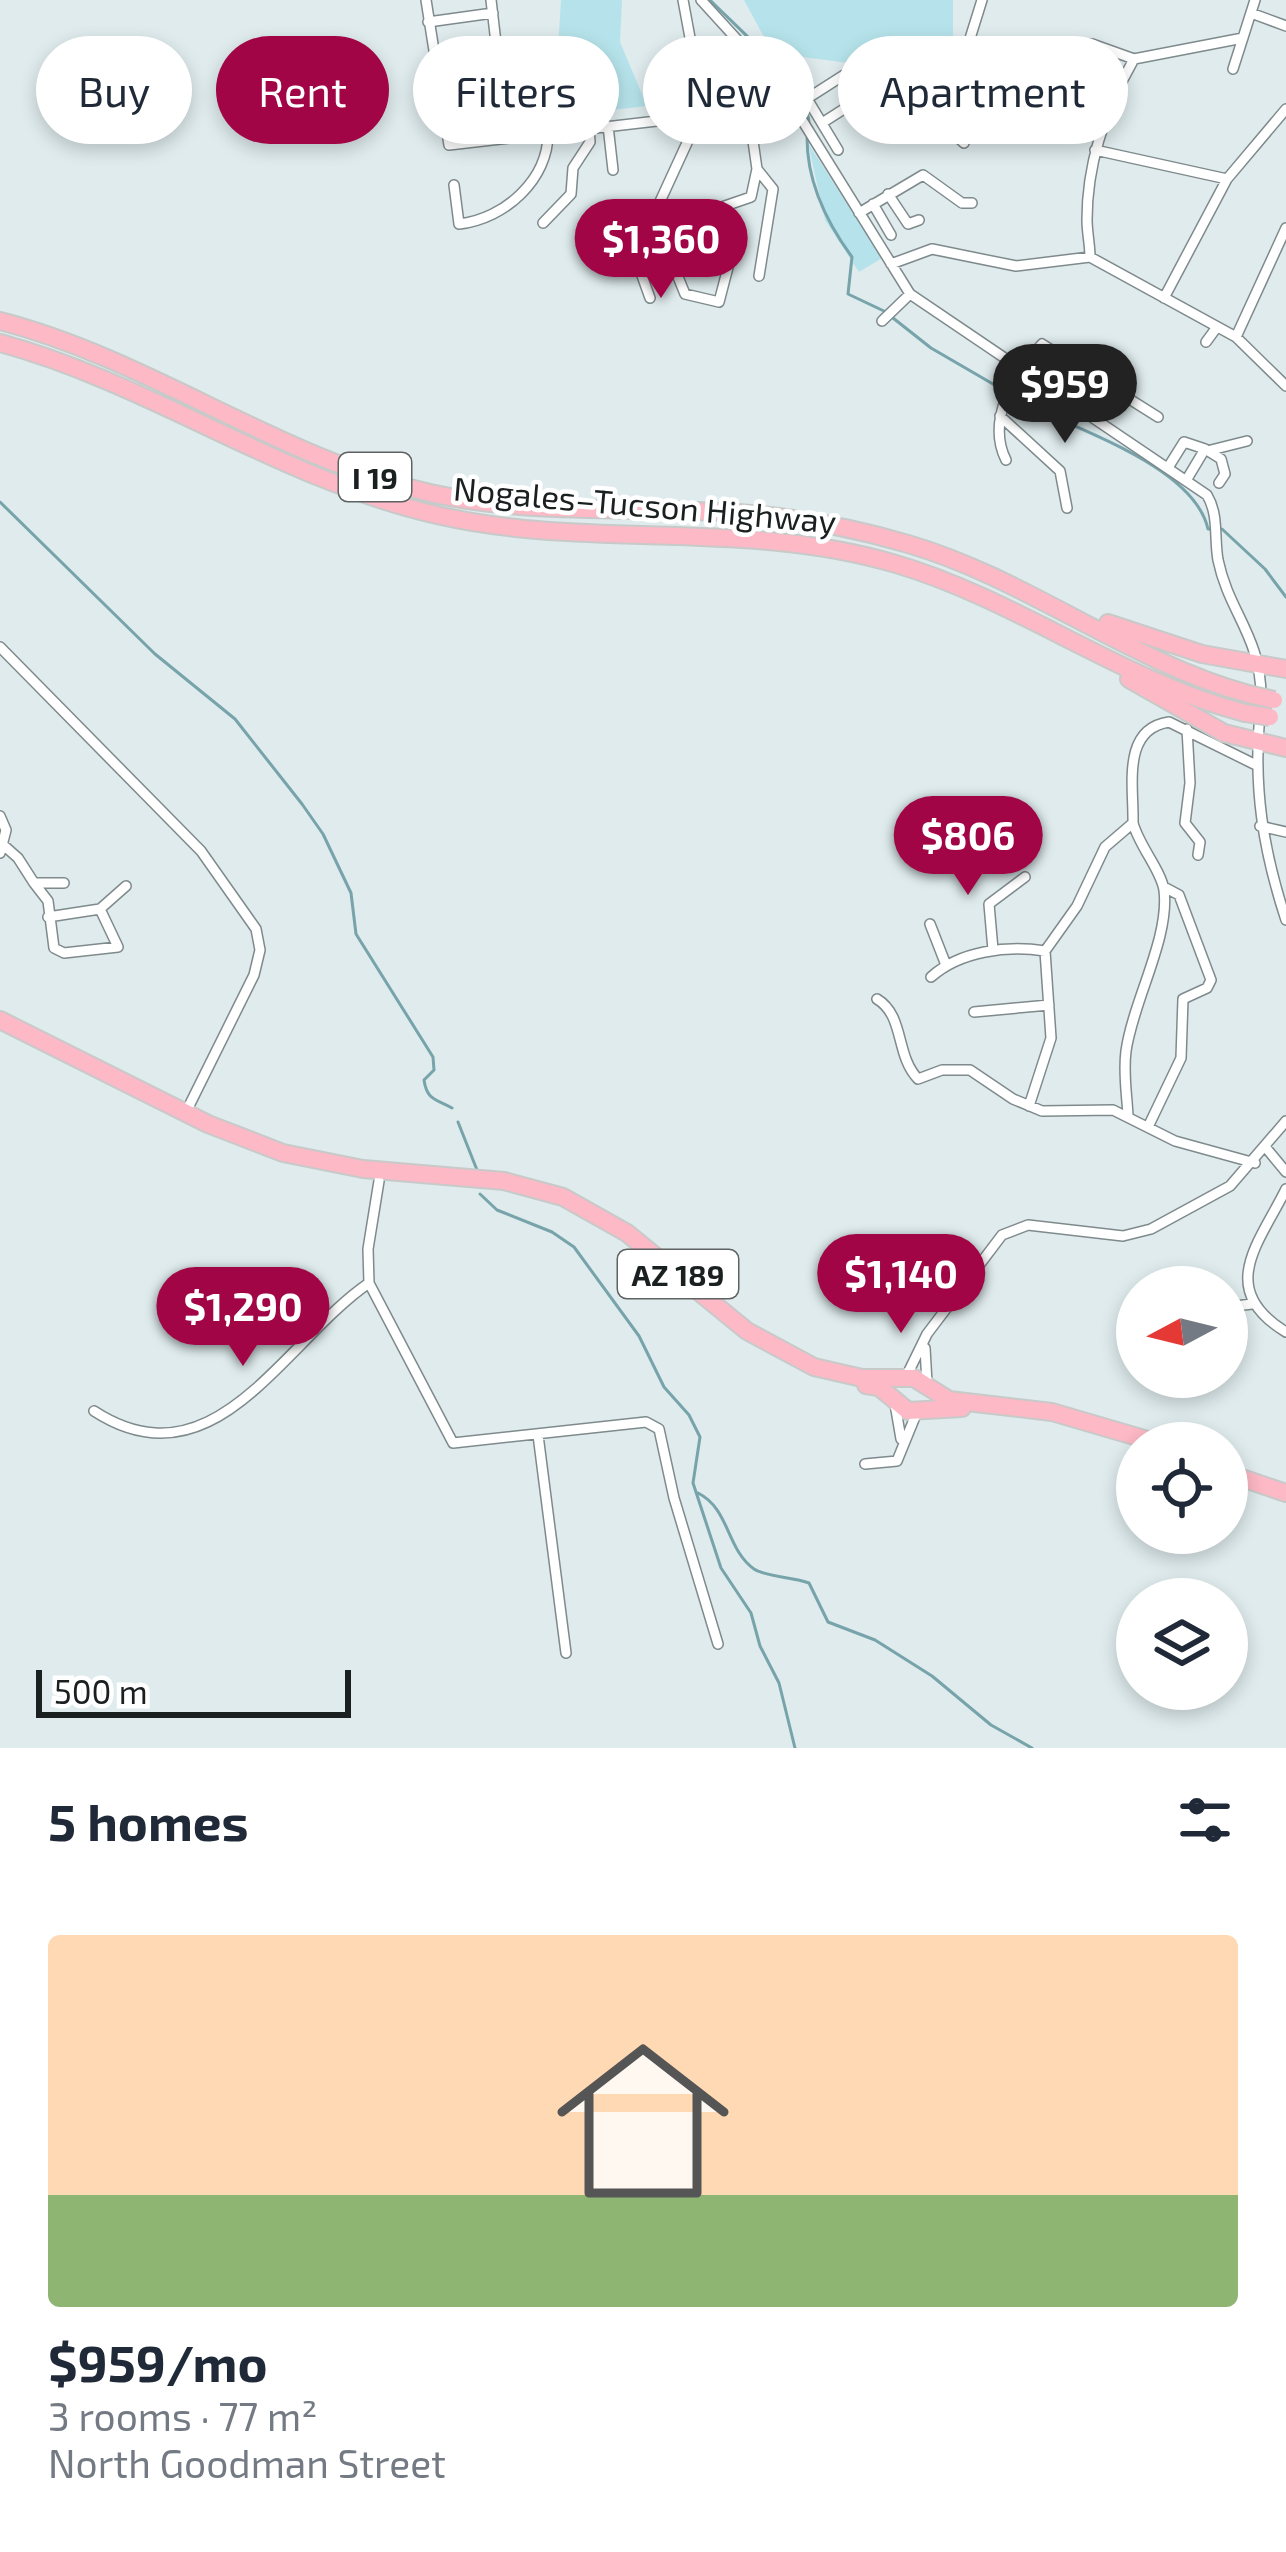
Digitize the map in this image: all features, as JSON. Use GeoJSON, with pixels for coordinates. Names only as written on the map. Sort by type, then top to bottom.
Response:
{"type":"FeatureCollection","features":[{"type":"Feature","properties":{"kind":"highway","name":"Nogales–Tucson Highway"},"geometry":{"type":"LineString","coordinates":[[0,321],[86,349],[285,444],[406,488],[462,500],[569,511],[766,516],[911,545],[1018,586],[1247,704]]}},
{"type":"Feature","properties":{"kind":"highway","name":"Nogales–Tucson Highway"},"geometry":{"type":"LineString","coordinates":[[0,344],[118,385],[294,471],[404,508],[530,529],[735,536],[824,546],[939,578],[1155,680],[1279,710]]}},
{"type":"Feature","properties":{"kind":"highway"},"geometry":{"type":"LineString","coordinates":[[1018,586],[1142,637],[1286,669]]}},
{"type":"Feature","properties":{"kind":"highway"},"geometry":{"type":"LineString","coordinates":[[1025,617],[1197,718],[1257,743],[1286,748]]}},
{"type":"Feature","properties":{"kind":"highway"},"geometry":{"type":"LineString","coordinates":[[0,1020],[253,1148]]}},
{"type":"Feature","properties":{"kind":"highway","name":"AZ 189"},"geometry":{"type":"LineString","coordinates":[[0,1031],[113,1087],[302,1168],[379,1181],[494,1183],[544,1200],[589,1219],[680,1282],[738,1331],[833,1382],[879,1387],[894,1403],[918,1412],[970,1408],[1092,1428],[1116,1437]]}},
{"type":"Feature","properties":{"kind":"highway"},"geometry":{"type":"LineString","coordinates":[[113,1087],[175,1113],[186,1113]]}},
{"type":"Feature","properties":{"kind":"highway","name":"AZ 189"},"geometry":{"type":"LineString","coordinates":[[253,1148],[459,1181]]}},
{"type":"Feature","properties":{"kind":"highway","name":"AZ 189"},"geometry":{"type":"LineString","coordinates":[[792,1362],[843,1375],[926,1379],[949,1400],[994,1402],[1116,1428]]}},
{"type":"Feature","properties":{"kind":"highway"},"geometry":{"type":"LineString","coordinates":[[894,1403],[893,1391],[901,1378]]}},
{"type":"Feature","properties":{"kind":"highway"},"geometry":{"type":"LineString","coordinates":[[918,1412],[931,1397],[926,1379]]}},
{"type":"Feature","properties":{"kind":"highway"},"geometry":{"type":"LineString","coordinates":[[1248,1485],[1286,1497]]}},
{"type":"Feature","properties":{"kind":"street"},"geometry":{"type":"LineString","coordinates":[[426,0],[430,36]]}},
{"type":"Feature","properties":{"kind":"street"},"geometry":{"type":"LineString","coordinates":[[491,0],[496,36]]}},
{"type":"Feature","properties":{"kind":"street"},"geometry":{"type":"LineString","coordinates":[[701,0],[734,36]]}},
{"type":"Feature","properties":{"kind":"street"},"geometry":{"type":"LineString","coordinates":[[970,36],[982,0]]}},
{"type":"Feature","properties":{"kind":"street"},"geometry":{"type":"LineString","coordinates":[[1233,69],[1256,0]]}},
{"type":"Feature","properties":{"kind":"street"},"geometry":{"type":"LineString","coordinates":[[685,2],[691,36]]}},
{"type":"Feature","properties":{"kind":"street"},"geometry":{"type":"LineString","coordinates":[[428,22],[493,13]]}},
{"type":"Feature","properties":{"kind":"street"},"geometry":{"type":"LineString","coordinates":[[1251,13],[1286,26]]}},
{"type":"Feature","properties":{"kind":"street"},"geometry":{"type":"LineString","coordinates":[[1128,55],[1243,38]]}},
{"type":"Feature","properties":{"kind":"street"},"geometry":{"type":"LineString","coordinates":[[1090,257],[1087,213],[1095,150],[1111,102],[1134,58]]}},
{"type":"Feature","properties":{"kind":"street"},"geometry":{"type":"LineString","coordinates":[[814,108],[838,151]]}},
{"type":"Feature","properties":{"kind":"street"},"geometry":{"type":"LineString","coordinates":[[1164,298],[1227,178],[1286,109]]}},
{"type":"Feature","properties":{"kind":"street"},"geometry":{"type":"LineString","coordinates":[[822,122],[838,112]]}},
{"type":"Feature","properties":{"kind":"street"},"geometry":{"type":"LineString","coordinates":[[817,143],[830,135]]}},
{"type":"Feature","properties":{"kind":"street"},"geometry":{"type":"LineString","coordinates":[[814,138],[910,294],[1022,373],[1169,466],[1214,508],[1223,581],[1252,635],[1259,664],[1256,765],[1260,826],[1286,920]]}},
{"type":"Feature","properties":{"kind":"street"},"geometry":{"type":"LineString","coordinates":[[454,185],[455,218],[464,224],[524,192],[544,162],[546,144]]}},
{"type":"Feature","properties":{"kind":"street"},"geometry":{"type":"LineString","coordinates":[[543,223],[574,188],[573,168],[589,144]]}},
{"type":"Feature","properties":{"kind":"street"},"geometry":{"type":"LineString","coordinates":[[610,144],[613,170]]}},
{"type":"Feature","properties":{"kind":"street"},"geometry":{"type":"LineString","coordinates":[[650,298],[634,259],[687,144]]}},
{"type":"Feature","properties":{"kind":"street"},"geometry":{"type":"LineString","coordinates":[[639,248],[674,267],[686,294],[712,304],[722,297],[731,269],[731,246],[719,221],[718,206],[754,194],[758,170],[754,144]]}},
{"type":"Feature","properties":{"kind":"street"},"geometry":{"type":"LineString","coordinates":[[1095,150],[1227,178]]}},
{"type":"Feature","properties":{"kind":"street"},"geometry":{"type":"LineString","coordinates":[[758,170],[773,189],[758,276]]}},
{"type":"Feature","properties":{"kind":"street"},"geometry":{"type":"LineString","coordinates":[[859,213],[927,175],[962,203],[971,203]]}},
{"type":"Feature","properties":{"kind":"street"},"geometry":{"type":"LineString","coordinates":[[888,194],[908,224],[916,222]]}},
{"type":"Feature","properties":{"kind":"street"},"geometry":{"type":"LineString","coordinates":[[873,204],[891,235]]}},
{"type":"Feature","properties":{"kind":"street"},"geometry":{"type":"LineString","coordinates":[[1236,337],[1281,256],[1286,228]]}},
{"type":"Feature","properties":{"kind":"street"},"geometry":{"type":"LineString","coordinates":[[891,264],[932,249],[1016,266],[1090,257],[1236,337],[1286,386]]}},
{"type":"Feature","properties":{"kind":"street"},"geometry":{"type":"LineString","coordinates":[[882,321],[910,294]]}},
{"type":"Feature","properties":{"kind":"street"},"geometry":{"type":"LineString","coordinates":[[1206,342],[1217,327]]}},
{"type":"Feature","properties":{"kind":"street"},"geometry":{"type":"LineString","coordinates":[[1006,460],[1000,444],[1001,406],[1036,351],[1049,345],[1158,417]]}},
{"type":"Feature","properties":{"kind":"street"},"geometry":{"type":"LineString","coordinates":[[1000,416],[1060,471],[1067,508]]}},
{"type":"Feature","properties":{"kind":"street"},"geometry":{"type":"LineString","coordinates":[[1187,479],[1208,449],[1247,441]]}},
{"type":"Feature","properties":{"kind":"street"},"geometry":{"type":"LineString","coordinates":[[1169,466],[1184,442],[1208,449],[1223,462],[1225,474],[1219,483]]}},
{"type":"Feature","properties":{"kind":"street"},"geometry":{"type":"LineString","coordinates":[[0,647],[191,839],[256,929],[260,950],[254,975],[186,1113]]}},
{"type":"Feature","properties":{"kind":"street"},"geometry":{"type":"LineString","coordinates":[[1148,1127],[1181,1058],[1183,999],[1207,988],[1211,980],[1179,895],[1164,886],[1143,854],[1133,823],[1134,752],[1141,736],[1161,722],[1187,729],[1256,765]]}},
{"type":"Feature","properties":{"kind":"street"},"geometry":{"type":"LineString","coordinates":[[1187,729],[1190,783],[1185,823],[1200,842],[1198,855]]}},
{"type":"Feature","properties":{"kind":"street"},"geometry":{"type":"LineString","coordinates":[[0,816],[6,830],[2,847],[48,901],[54,948],[64,953],[118,947],[100,909]]}},
{"type":"Feature","properties":{"kind":"street"},"geometry":{"type":"LineString","coordinates":[[1029,1106],[1052,1038],[1045,951],[1077,906],[1105,848],[1133,823]]}},
{"type":"Feature","properties":{"kind":"street"},"geometry":{"type":"LineString","coordinates":[[1260,826],[1286,832]]}},
{"type":"Feature","properties":{"kind":"street"},"geometry":{"type":"LineString","coordinates":[[993,950],[989,904],[1025,877]]}},
{"type":"Feature","properties":{"kind":"street"},"geometry":{"type":"LineString","coordinates":[[34,883],[64,884]]}},
{"type":"Feature","properties":{"kind":"street"},"geometry":{"type":"LineString","coordinates":[[48,916],[100,909],[127,886]]}},
{"type":"Feature","properties":{"kind":"street"},"geometry":{"type":"LineString","coordinates":[[1128,1116],[1125,1054],[1146,972],[1161,935],[1164,886]]}},
{"type":"Feature","properties":{"kind":"street"},"geometry":{"type":"LineString","coordinates":[[930,924],[946,965]]}},
{"type":"Feature","properties":{"kind":"street"},"geometry":{"type":"LineString","coordinates":[[932,977],[946,965],[993,950],[1045,951]]}},
{"type":"Feature","properties":{"kind":"street"},"geometry":{"type":"LineString","coordinates":[[877,999],[894,1015],[902,1055],[916,1078],[958,1068],[970,1070],[1029,1106],[1055,1113],[1106,1108],[1190,1147],[1255,1162]]}},
{"type":"Feature","properties":{"kind":"street"},"geometry":{"type":"LineString","coordinates":[[974,1012],[1049,1005]]}},
{"type":"Feature","properties":{"kind":"street"},"geometry":{"type":"LineString","coordinates":[[901,1378],[970,1271],[1002,1235],[1043,1225],[1137,1234],[1210,1199],[1255,1162],[1286,1121]]}},
{"type":"Feature","properties":{"kind":"street"},"geometry":{"type":"LineString","coordinates":[[1267,1149],[1286,1172]]}},
{"type":"Feature","properties":{"kind":"street"},"geometry":{"type":"LineString","coordinates":[[379,1181],[368,1249],[369,1283],[453,1443],[646,1422],[659,1429],[674,1498],[718,1644]]}},
{"type":"Feature","properties":{"kind":"street"},"geometry":{"type":"LineString","coordinates":[[1286,1189],[1255,1241],[1252,1304],[1262,1318],[1286,1332]]}},
{"type":"Feature","properties":{"kind":"street"},"geometry":{"type":"LineString","coordinates":[[1276,1208],[1286,1216]]}},
{"type":"Feature","properties":{"kind":"street"},"geometry":{"type":"LineString","coordinates":[[94,1411],[145,1432],[200,1428],[238,1403],[369,1283]]}},
{"type":"Feature","properties":{"kind":"street"},"geometry":{"type":"LineString","coordinates":[[1248,1304],[1252,1304]]}},
{"type":"Feature","properties":{"kind":"street"},"geometry":{"type":"LineString","coordinates":[[926,1379],[925,1346],[934,1326]]}},
{"type":"Feature","properties":{"kind":"street"},"geometry":{"type":"LineString","coordinates":[[894,1403],[902,1445]]}},
{"type":"Feature","properties":{"kind":"street"},"geometry":{"type":"LineString","coordinates":[[865,1464],[893,1464],[918,1412]]}},
{"type":"Feature","properties":{"kind":"street"},"geometry":{"type":"LineString","coordinates":[[538,1435],[566,1653]]}},
{"type":"Feature","properties":{"kind":"shaded area"},"geometry":{"type":"Polygon","coordinates":[[[561,0],[622,0],[620,42],[643,106],[619,109],[619,36],[559,36],[561,0]]]}},
{"type":"Feature","properties":{"kind":"shaded area"},"geometry":{"type":"Polygon","coordinates":[[[744,0],[953,0],[953,36],[838,36],[838,62],[814,58],[814,36],[763,36],[744,0]]]}},
{"type":"Feature","properties":{"kind":"shaded area"},"geometry":{"type":"Polygon","coordinates":[[[808,144],[882,258],[859,272],[825,220],[808,144]]]}},
{"type":"Feature","properties":{"kind":"waterway"},"geometry":{"type":"LineString","coordinates":[[710,0],[747,36]]}},
{"type":"Feature","properties":{"kind":"waterway"},"geometry":{"type":"LineString","coordinates":[[808,144],[820,201],[852,257],[848,294],[886,312]]}},
{"type":"Feature","properties":{"kind":"waterway"},"geometry":{"type":"LineString","coordinates":[[893,318],[931,348],[1005,391]]}},
{"type":"Feature","properties":{"kind":"waterway"},"geometry":{"type":"LineString","coordinates":[[1013,397],[1154,466],[1179,485],[1212,529]]}},
{"type":"Feature","properties":{"kind":"waterway"},"geometry":{"type":"LineString","coordinates":[[0,502],[155,654],[235,719],[302,804],[323,834],[351,893],[356,934],[433,1057],[434,1070],[424,1080],[428,1092],[452,1108]]}},
{"type":"Feature","properties":{"kind":"waterway"},"geometry":{"type":"LineString","coordinates":[[1222,529],[1265,569],[1286,597]]}},
{"type":"Feature","properties":{"kind":"waterway"},"geometry":{"type":"LineString","coordinates":[[458,1122],[477,1170]]}},
{"type":"Feature","properties":{"kind":"waterway"},"geometry":{"type":"LineString","coordinates":[[480,1194],[497,1210],[552,1232],[574,1247],[639,1336],[664,1387],[689,1415],[700,1437],[693,1483],[721,1568],[751,1613],[760,1646],[779,1683],[795,1748]]}},
{"type":"Feature","properties":{"kind":"waterway"},"geometry":{"type":"LineString","coordinates":[[698,1493],[716,1509],[738,1551],[754,1569],[809,1583],[828,1622],[875,1640],[932,1676],[991,1725],[1032,1748]]}}]}
